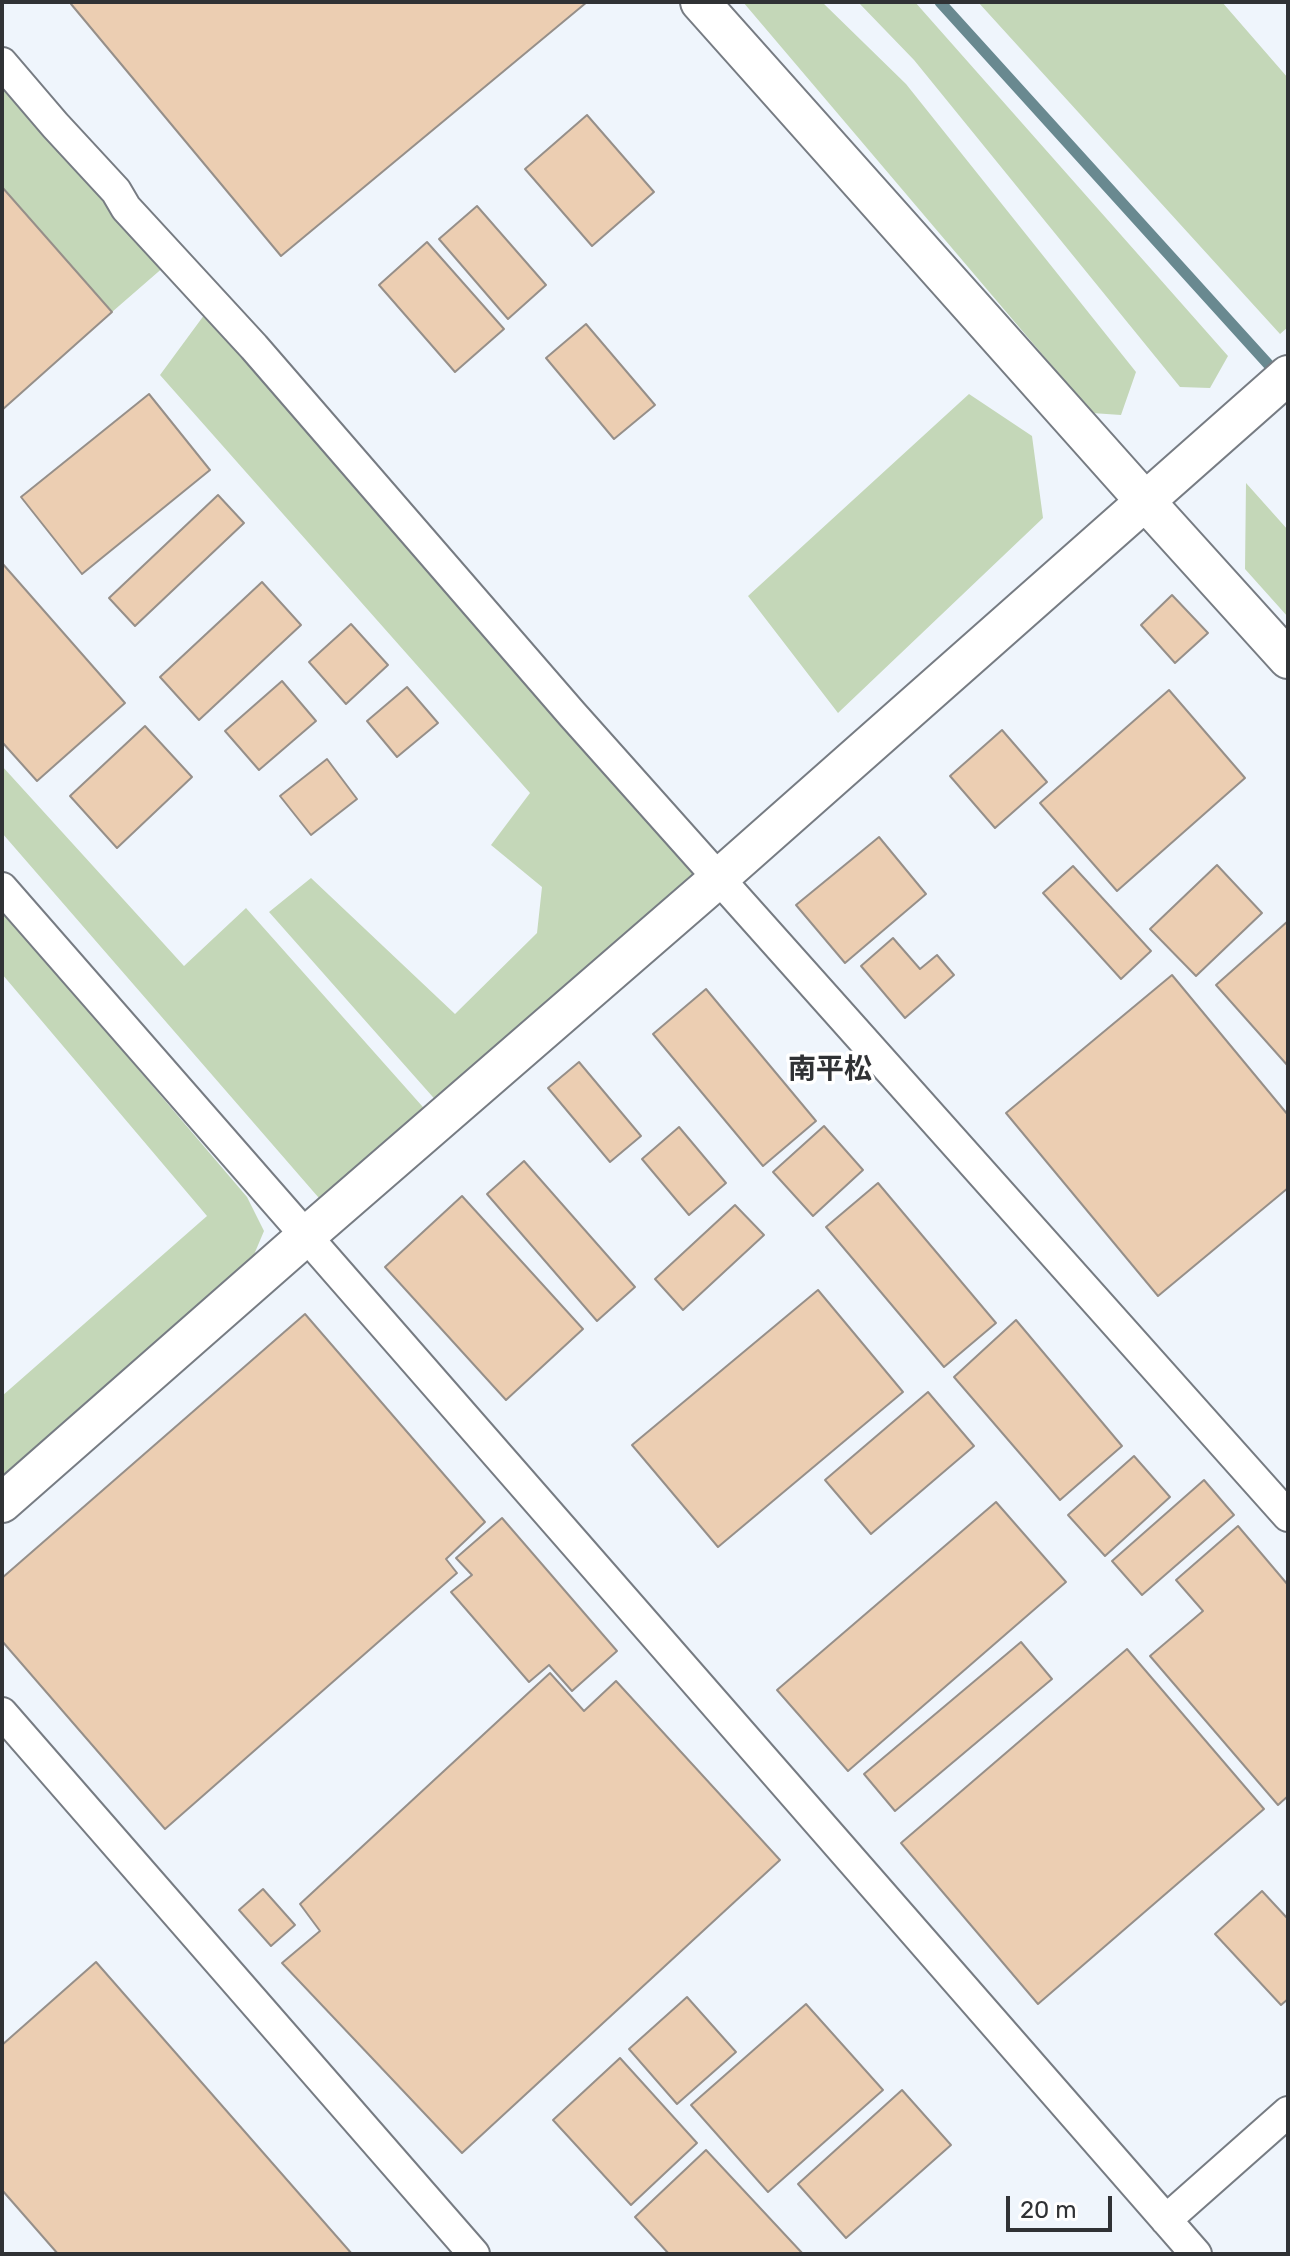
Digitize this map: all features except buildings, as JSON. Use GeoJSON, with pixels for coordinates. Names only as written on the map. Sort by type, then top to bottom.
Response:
{"type":"FeatureCollection","features":[{"type":"Feature","properties":{"kind":"street"},"geometry":{"type":"LineString","coordinates":[[700,2],[1288,659]]}},
{"type":"Feature","properties":{"kind":"street"},"geometry":{"type":"LineString","coordinates":[[2,63],[116,191],[126,208],[254,347],[572,714],[1288,1516]]}},
{"type":"Feature","properties":{"kind":"street"},"geometry":{"type":"LineString","coordinates":[[2,1503],[1277,386]]}},
{"type":"Feature","properties":{"kind":"street"},"geometry":{"type":"LineString","coordinates":[[2,888],[1196,2254]]}},
{"type":"Feature","properties":{"kind":"street"},"geometry":{"type":"LineString","coordinates":[[2,1713],[474,2254]]}},
{"type":"Feature","properties":{"kind":"street"},"geometry":{"type":"LineString","coordinates":[[1166,2220],[1288,2112]]}},
{"type":"Feature","properties":{"kind":"green space"},"geometry":{"type":"Polygon","coordinates":[[[743,2],[822,2],[906,84],[1136,372],[1121,415],[1092,413],[743,2]]]}},
{"type":"Feature","properties":{"kind":"green space"},"geometry":{"type":"Polygon","coordinates":[[[858,2],[915,2],[1228,356],[1210,388],[1180,387],[914,60],[858,2]]]}},
{"type":"Feature","properties":{"kind":"green space"},"geometry":{"type":"Polygon","coordinates":[[[978,2],[1222,2],[1288,78],[1288,327],[1280,334],[978,2]]]}},
{"type":"Feature","properties":{"kind":"green space"},"geometry":{"type":"Polygon","coordinates":[[[2,76],[173,259],[112,312],[2,187],[2,76]]]}},
{"type":"Feature","properties":{"kind":"green space"},"geometry":{"type":"Polygon","coordinates":[[[213,303],[719,878],[447,1113],[269,912],[311,878],[455,1014],[537,933],[542,887],[491,845],[530,793],[160,375],[213,303]]]}},
{"type":"Feature","properties":{"kind":"green space"},"geometry":{"type":"Polygon","coordinates":[[[969,394],[1032,436],[1043,518],[838,713],[748,596],[969,394]]]}},
{"type":"Feature","properties":{"kind":"green space"},"geometry":{"type":"Polygon","coordinates":[[[1246,483],[1288,530],[1288,617],[1245,569],[1246,483]]]}},
{"type":"Feature","properties":{"kind":"green space"},"geometry":{"type":"Polygon","coordinates":[[[2,766],[184,966],[246,908],[430,1115],[325,1205],[2,833],[2,766]]]}},
{"type":"Feature","properties":{"kind":"green space"},"geometry":{"type":"Polygon","coordinates":[[[2,909],[247,1197],[264,1231],[253,1257],[2,1481],[2,1396],[207,1216],[2,974],[2,909]]]}},
{"type":"Feature","properties":{"kind":"waterway"},"geometry":{"type":"LineString","coordinates":[[940,2],[1278,375]]}},
{"type":"Feature","properties":{"kind":"district","name":"南平松"},"geometry":{"type":"Point","coordinates":[830,1070]}}]}
